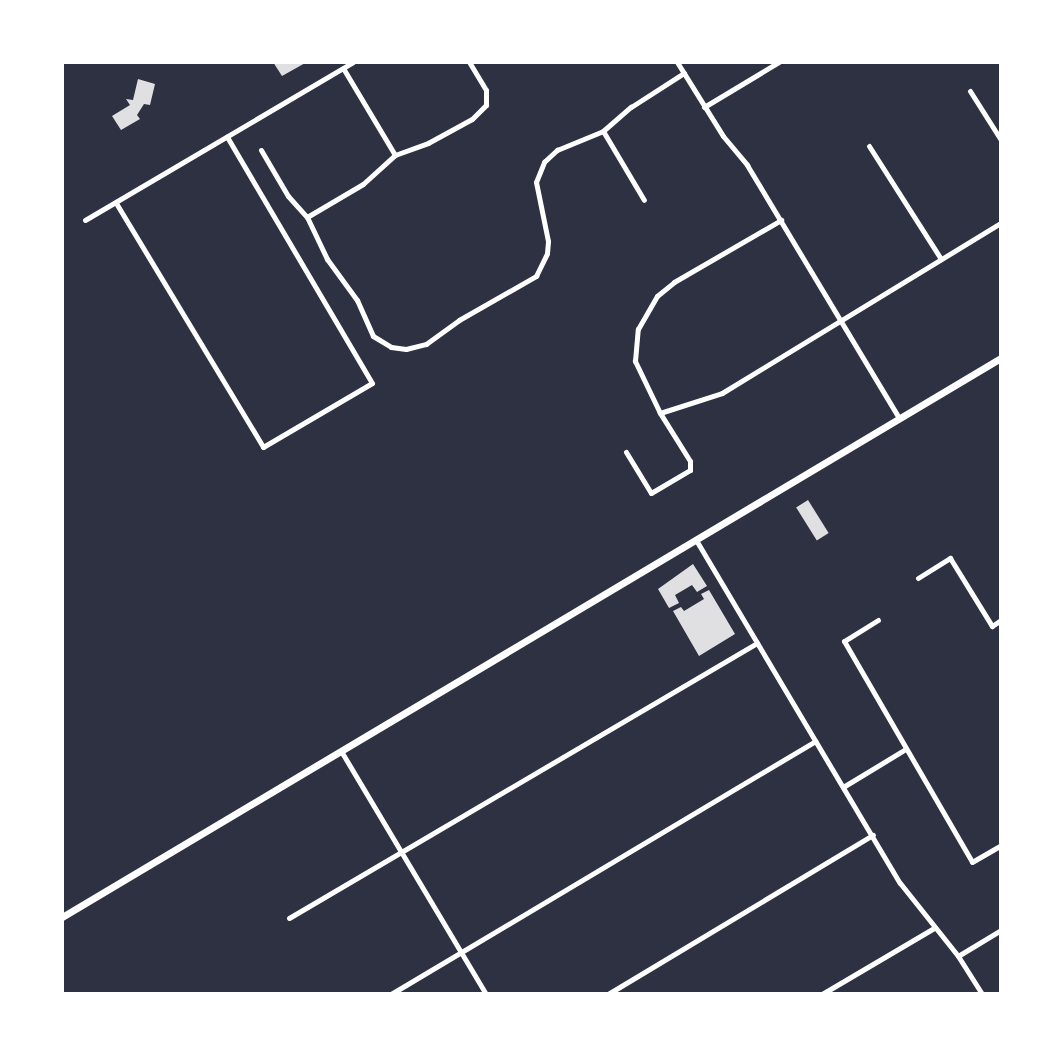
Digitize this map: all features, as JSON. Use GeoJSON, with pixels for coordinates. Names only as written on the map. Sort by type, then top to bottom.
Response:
{"type":"FeatureCollection","features":[{"type":"Feature","properties":{"kind":"main road"},"geometry":{"type":"LineString","coordinates":[[62,917],[1001,358]]}},
{"type":"Feature","properties":{"kind":"street"},"geometry":{"type":"LineString","coordinates":[[85,220],[353,62]]}},
{"type":"Feature","properties":{"kind":"street"},"geometry":{"type":"LineString","coordinates":[[307,217],[363,184],[395,155],[428,143],[472,119],[486,105],[486,90],[469,62]]}},
{"type":"Feature","properties":{"kind":"street"},"geometry":{"type":"LineString","coordinates":[[677,62],[704,107],[747,165],[899,418]]}},
{"type":"Feature","properties":{"kind":"street"},"geometry":{"type":"LineString","coordinates":[[704,107],[779,62]]}},
{"type":"Feature","properties":{"kind":"street"},"geometry":{"type":"LineString","coordinates":[[343,68],[395,155]]}},
{"type":"Feature","properties":{"kind":"street"},"geometry":{"type":"LineString","coordinates":[[261,150],[288,196],[307,217],[327,259],[357,300],[373,336],[391,347],[406,349],[426,344],[459,320],[536,276],[547,253],[548,241],[536,182],[538,172],[557,150],[603,131],[631,107],[684,73]]}},
{"type":"Feature","properties":{"kind":"street"},"geometry":{"type":"LineString","coordinates":[[970,91],[1001,140]]}},
{"type":"Feature","properties":{"kind":"street"},"geometry":{"type":"LineString","coordinates":[[603,131],[644,200]]}},
{"type":"Feature","properties":{"kind":"street"},"geometry":{"type":"LineString","coordinates":[[116,203],[263,447],[372,383],[227,137]]}},
{"type":"Feature","properties":{"kind":"street"},"geometry":{"type":"LineString","coordinates":[[869,146],[941,259]]}},
{"type":"Feature","properties":{"kind":"street"},"geometry":{"type":"LineString","coordinates":[[626,452],[651,493],[690,470],[690,461],[660,413],[635,361],[638,329],[657,296],[674,282],[781,220]]}},
{"type":"Feature","properties":{"kind":"street"},"geometry":{"type":"LineString","coordinates":[[660,413],[722,393],[1001,223]]}},
{"type":"Feature","properties":{"kind":"street"},"geometry":{"type":"LineString","coordinates":[[696,540],[900,883],[958,956],[982,994]]}},
{"type":"Feature","properties":{"kind":"street"},"geometry":{"type":"LineString","coordinates":[[918,578],[950,558],[992,626],[1001,620]]}},
{"type":"Feature","properties":{"kind":"street"},"geometry":{"type":"LineString","coordinates":[[878,620],[844,641],[891,718],[904,750],[972,862],[1001,845]]}},
{"type":"Feature","properties":{"kind":"street"},"geometry":{"type":"LineString","coordinates":[[289,918],[757,643]]}},
{"type":"Feature","properties":{"kind":"street"},"geometry":{"type":"LineString","coordinates":[[391,994],[815,741]]}},
{"type":"Feature","properties":{"kind":"street"},"geometry":{"type":"LineString","coordinates":[[340,750],[486,994]]}},
{"type":"Feature","properties":{"kind":"street"},"geometry":{"type":"LineString","coordinates":[[843,787],[904,750]]}},
{"type":"Feature","properties":{"kind":"street"},"geometry":{"type":"LineString","coordinates":[[608,994],[873,835]]}},
{"type":"Feature","properties":{"kind":"street"},"geometry":{"type":"LineString","coordinates":[[822,994],[934,928]]}},
{"type":"Feature","properties":{"kind":"street"},"geometry":{"type":"LineString","coordinates":[[958,956],[1001,930]]}},
{"type":"Feature","properties":{"kind":"building"},"geometry":{"type":"Polygon","coordinates":[[[273,62],[307,62],[282,76],[273,62]]]}},
{"type":"Feature","properties":{"kind":"building"},"geometry":{"type":"Polygon","coordinates":[[[138,79],[155,84],[150,105],[144,104],[137,115],[140,119],[121,130],[112,116],[130,105],[126,99],[133,100],[138,79]]]}},
{"type":"Feature","properties":{"kind":"building"},"geometry":{"type":"Polygon","coordinates":[[[808,500],[829,533],[817,540],[796,507],[808,500]]]}},
{"type":"Feature","properties":{"kind":"building"},"geometry":{"type":"Polygon","coordinates":[[[693,564],[707,586],[697,592],[692,585],[675,595],[679,603],[669,608],[658,589],[693,564]]]}},
{"type":"Feature","properties":{"kind":"building"},"geometry":{"type":"Polygon","coordinates":[[[709,590],[735,634],[699,656],[673,611],[681,607],[684,611],[704,599],[701,594],[709,590]]]}}]}
